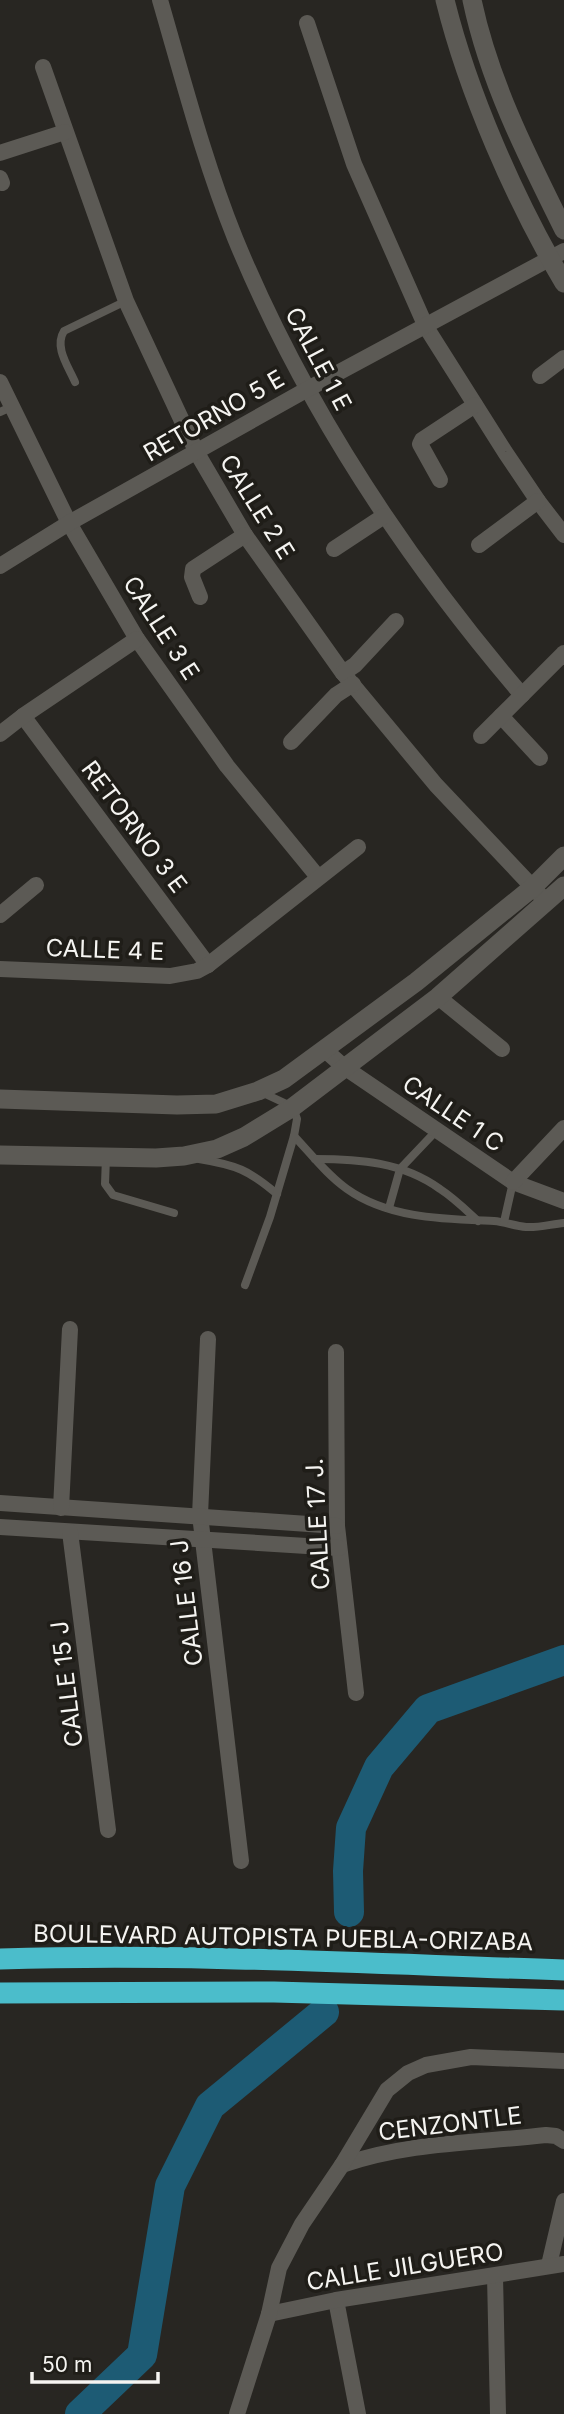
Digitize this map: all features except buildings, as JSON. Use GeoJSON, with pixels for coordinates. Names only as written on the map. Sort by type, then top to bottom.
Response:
{"type":"FeatureCollection","features":[{"type":"Feature","properties":{"kind":"highway","name":"BOULEVARD AUTOPISTA PUEBLA-ORIZABA"},"geometry":{"type":"LineString","coordinates":[[0,1959],[284,1959],[564,1970]]}},
{"type":"Feature","properties":{"kind":"highway"},"geometry":{"type":"LineString","coordinates":[[0,1993],[274,1992],[564,2000]]}},
{"type":"Feature","properties":{"kind":"street","name":"CALLE 1 E"},"geometry":{"type":"LineString","coordinates":[[160,0],[212,173],[234,236],[306,390],[384,516],[468,632],[522,695]]}},
{"type":"Feature","properties":{"kind":"street"},"geometry":{"type":"LineString","coordinates":[[445,0],[469,77],[489,127],[557,255],[564,283]]}},
{"type":"Feature","properties":{"kind":"street"},"geometry":{"type":"LineString","coordinates":[[472,0],[491,66],[511,119],[564,230]]}},
{"type":"Feature","properties":{"kind":"street"},"geometry":{"type":"LineString","coordinates":[[307,23],[354,163],[426,327],[538,501],[564,535]]}},
{"type":"Feature","properties":{"kind":"street","name":"CALLE 2 E"},"geometry":{"type":"LineString","coordinates":[[43,67],[126,301],[197,453],[245,535],[348,679],[436,785],[548,903]]}},
{"type":"Feature","properties":{"kind":"street"},"geometry":{"type":"LineString","coordinates":[[0,153],[65,132]]}},
{"type":"Feature","properties":{"kind":"street","name":"RETORNO 5 E"},"geometry":{"type":"LineString","coordinates":[[0,566],[69,523],[306,390],[557,255]]}},
{"type":"Feature","properties":{"kind":"street"},"geometry":{"type":"LineString","coordinates":[[540,376],[564,358]]}},
{"type":"Feature","properties":{"kind":"street","name":"CALLE 3 E"},"geometry":{"type":"LineString","coordinates":[[0,382],[6,409],[137,639],[227,766],[318,877]]}},
{"type":"Feature","properties":{"kind":"street"},"geometry":{"type":"LineString","coordinates":[[440,480],[419,444],[475,405]]}},
{"type":"Feature","properties":{"kind":"street"},"geometry":{"type":"LineString","coordinates":[[479,545],[538,501]]}},
{"type":"Feature","properties":{"kind":"street"},"geometry":{"type":"LineString","coordinates":[[334,548],[384,516]]}},
{"type":"Feature","properties":{"kind":"street"},"geometry":{"type":"LineString","coordinates":[[200,597],[192,577],[193,569],[245,535]]}},
{"type":"Feature","properties":{"kind":"street"},"geometry":{"type":"LineString","coordinates":[[291,742],[336,695],[355,665],[396,621]]}},
{"type":"Feature","properties":{"kind":"street"},"geometry":{"type":"LineString","coordinates":[[0,734],[137,639]]}},
{"type":"Feature","properties":{"kind":"street"},"geometry":{"type":"LineString","coordinates":[[481,736],[564,653]]}},
{"type":"Feature","properties":{"kind":"street","name":"RETORNO 3 E"},"geometry":{"type":"LineString","coordinates":[[23,716],[208,965]]}},
{"type":"Feature","properties":{"kind":"street"},"geometry":{"type":"LineString","coordinates":[[501,716],[540,758]]}},
{"type":"Feature","properties":{"kind":"street"},"geometry":{"type":"LineString","coordinates":[[208,965],[358,847]]}},
{"type":"Feature","properties":{"kind":"street"},"geometry":{"type":"LineString","coordinates":[[0,1099],[216,1104],[258,1091],[284,1079],[416,982],[532,888],[564,856]]}},
{"type":"Feature","properties":{"kind":"street"},"geometry":{"type":"LineString","coordinates":[[0,915],[36,885]]}},
{"type":"Feature","properties":{"kind":"street"},"geometry":{"type":"LineString","coordinates":[[0,1155],[156,1158],[184,1156],[217,1149],[244,1138],[293,1107],[438,997],[548,903],[564,886]]}},
{"type":"Feature","properties":{"kind":"street","name":"CALLE 4 E"},"geometry":{"type":"LineString","coordinates":[[0,969],[170,976],[208,965]]}},
{"type":"Feature","properties":{"kind":"street"},"geometry":{"type":"LineString","coordinates":[[438,997],[502,1048]]}},
{"type":"Feature","properties":{"kind":"street","name":"CALLE 1 C"},"geometry":{"type":"LineString","coordinates":[[325,1050],[344,1068],[513,1182],[564,1201]]}},
{"type":"Feature","properties":{"kind":"street"},"geometry":{"type":"LineString","coordinates":[[513,1182],[564,1128]]}},
{"type":"Feature","properties":{"kind":"street"},"geometry":{"type":"LineString","coordinates":[[61,1508],[70,1329]]}},
{"type":"Feature","properties":{"kind":"street","name":"CALLE 16 J"},"geometry":{"type":"LineString","coordinates":[[208,1339],[200,1515],[241,1861]]}},
{"type":"Feature","properties":{"kind":"street","name":"CALLE 17 J."},"geometry":{"type":"LineString","coordinates":[[336,1352],[337,1526],[356,1693]]}},
{"type":"Feature","properties":{"kind":"street"},"geometry":{"type":"LineString","coordinates":[[0,1503],[337,1526]]}},
{"type":"Feature","properties":{"kind":"street"},"geometry":{"type":"LineString","coordinates":[[0,1527],[339,1548]]}},
{"type":"Feature","properties":{"kind":"street","name":"CALLE 15 J"},"geometry":{"type":"LineString","coordinates":[[70,1532],[108,1830]]}},
{"type":"Feature","properties":{"kind":"street"},"geometry":{"type":"LineString","coordinates":[[237,2414],[269,2314],[279,2268],[302,2224],[342,2165],[387,2090],[408,2073],[426,2065],[471,2057],[564,2061]]}},
{"type":"Feature","properties":{"kind":"street","name":"CENZONTLE"},"geometry":{"type":"LineString","coordinates":[[342,2165],[362,2158],[438,2144],[546,2134],[564,2141]]}},
{"type":"Feature","properties":{"kind":"street"},"geometry":{"type":"LineString","coordinates":[[556,2265],[564,2202]]}},
{"type":"Feature","properties":{"kind":"street","name":"CALLE JILGUERO"},"geometry":{"type":"LineString","coordinates":[[269,2314],[336,2300],[556,2265]]}},
{"type":"Feature","properties":{"kind":"street"},"geometry":{"type":"LineString","coordinates":[[495,2276],[498,2414]]}},
{"type":"Feature","properties":{"kind":"street"},"geometry":{"type":"LineString","coordinates":[[336,2300],[358,2414]]}},
{"type":"Feature","properties":{"kind":"lane"},"geometry":{"type":"LineString","coordinates":[[75,382],[60,348],[60,338],[64,331],[126,301]]}},
{"type":"Feature","properties":{"kind":"lane"},"geometry":{"type":"LineString","coordinates":[[245,1285],[278,1194],[297,1119],[293,1107],[258,1091]]}},
{"type":"Feature","properties":{"kind":"lane"},"geometry":{"type":"LineString","coordinates":[[389,1208],[400,1169],[437,1130]]}},
{"type":"Feature","properties":{"kind":"lane"},"geometry":{"type":"LineString","coordinates":[[294,1136],[330,1176],[370,1202],[435,1218],[504,1222],[527,1227],[564,1223]]}},
{"type":"Feature","properties":{"kind":"lane"},"geometry":{"type":"LineString","coordinates":[[184,1156],[225,1163],[248,1171],[278,1194]]}},
{"type":"Feature","properties":{"kind":"lane"},"geometry":{"type":"LineString","coordinates":[[106,1157],[105,1184],[113,1195],[174,1213]]}},
{"type":"Feature","properties":{"kind":"lane"},"geometry":{"type":"LineString","coordinates":[[315,1159],[374,1162],[400,1169],[421,1177],[440,1189],[478,1221]]}},
{"type":"Feature","properties":{"kind":"lane"},"geometry":{"type":"LineString","coordinates":[[504,1222],[513,1182]]}},
{"type":"Feature","properties":{"kind":"waterway"},"geometry":{"type":"LineString","coordinates":[[349,1912],[351,1828],[379,1767],[428,1709],[564,1660]]}},
{"type":"Feature","properties":{"kind":"waterway"},"geometry":{"type":"LineString","coordinates":[[80,2414],[142,2355],[170,2186],[210,2106],[324,2012]]}}]}
